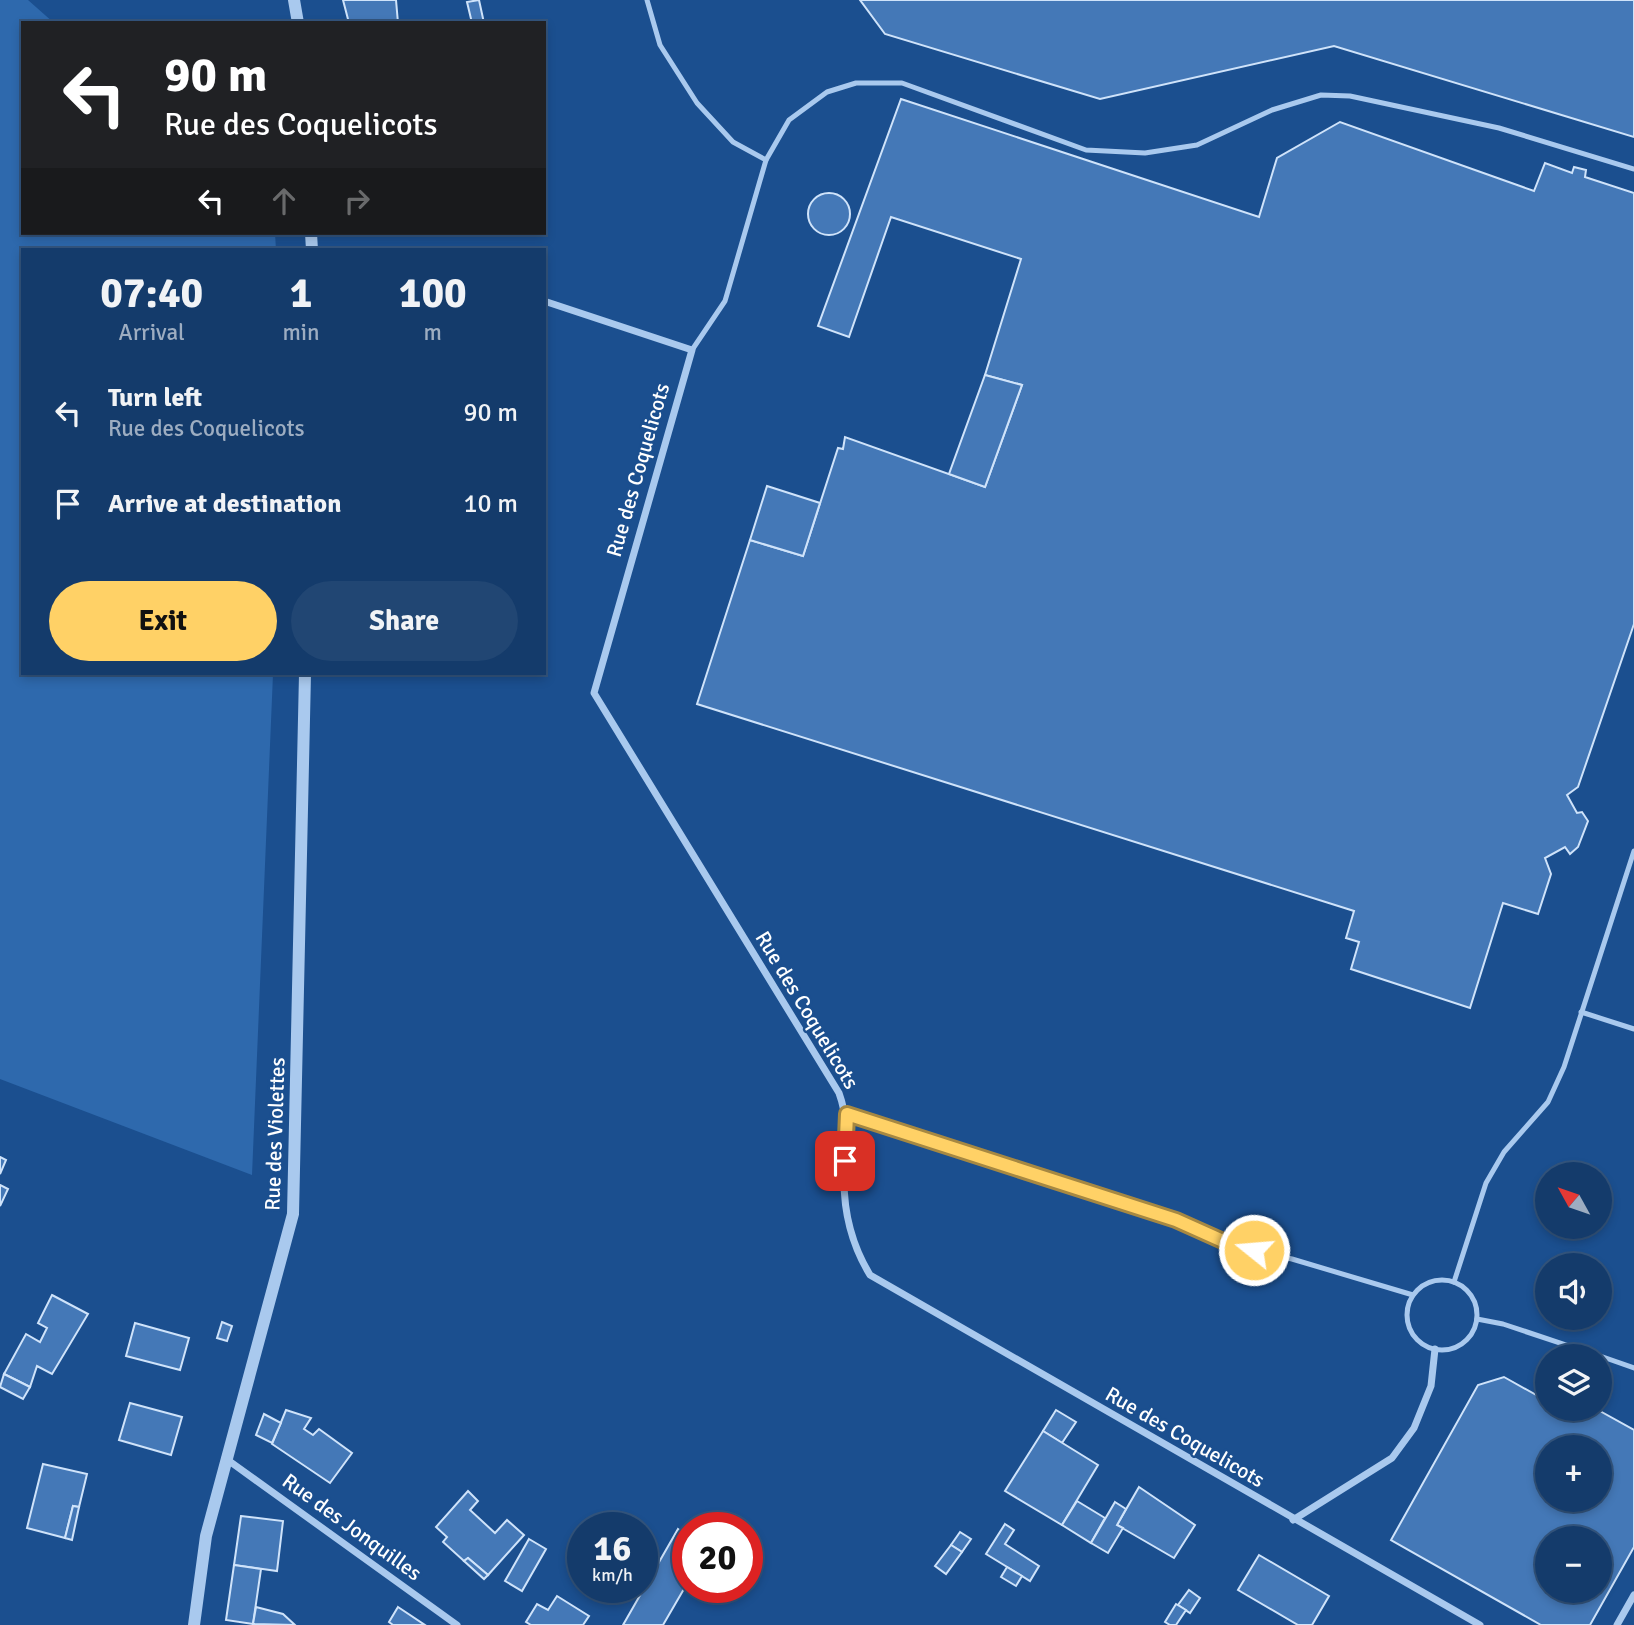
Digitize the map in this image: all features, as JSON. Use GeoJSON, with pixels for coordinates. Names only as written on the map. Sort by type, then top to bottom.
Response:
{"type":"FeatureCollection","features":[{"type":"Feature","properties":{"kind":"street"},"geometry":{"type":"LineString","coordinates":[[294,0],[298,21]]}},
{"type":"Feature","properties":{"kind":"street"},"geometry":{"type":"LineString","coordinates":[[546,302],[692,350]]}},
{"type":"Feature","properties":{"kind":"street","name":"Rue des Coquelicots"},"geometry":{"type":"LineString","coordinates":[[692,350],[594,694],[839,1093],[847,1114],[844,1184],[854,1249],[870,1275],[1480,1625]]}},
{"type":"Feature","properties":{"kind":"street","name":"Rue des Violettes"},"geometry":{"type":"LineString","coordinates":[[194,1625],[206,1536],[293,1214],[305,675]]}},
{"type":"Feature","properties":{"kind":"street"},"geometry":{"type":"LineString","coordinates":[[1293,1520],[1392,1458],[1413,1428],[1431,1386],[1435,1349]]}},
{"type":"Feature","properties":{"kind":"street","name":"Rue des Jonquilles"},"geometry":{"type":"LineString","coordinates":[[225,1458],[457,1625]]}},
{"type":"Feature","properties":{"kind":"street"},"geometry":{"type":"LineString","coordinates":[[1617,1625],[1634,1595]]}},
{"type":"Feature","properties":{"kind":"lane"},"geometry":{"type":"LineString","coordinates":[[647,0],[660,45],[697,103],[733,142],[765,160]]}},
{"type":"Feature","properties":{"kind":"lane"},"geometry":{"type":"LineString","coordinates":[[692,350],[725,301],[765,160],[789,120],[827,92],[856,83],[902,83],[1086,150],[1145,153],[1196,145],[1272,110],[1321,96],[1350,96],[1499,128],[1634,169]]}},
{"type":"Feature","properties":{"kind":"lane"},"geometry":{"type":"LineString","coordinates":[[1454,1282],[1486,1184],[1504,1152],[1548,1102],[1563,1067],[1634,851]]}},
{"type":"Feature","properties":{"kind":"lane"},"geometry":{"type":"LineString","coordinates":[[1581,1012],[1634,1029]]}},
{"type":"Feature","properties":{"kind":"lane"},"geometry":{"type":"LineString","coordinates":[[847,1114],[1176,1220],[1234,1246],[1293,1259],[1413,1296]]}},
{"type":"Feature","properties":{"kind":"lane"},"geometry":{"type":"LineString","coordinates":[[1431,1282],[1454,1282],[1472,1296],[1477,1319],[1467,1339],[1458,1346],[1435,1349],[1416,1338],[1407,1317],[1413,1296],[1431,1282]]}},
{"type":"Feature","properties":{"kind":"lane"},"geometry":{"type":"LineString","coordinates":[[1477,1319],[1503,1324],[1563,1344]]}},
{"type":"Feature","properties":{"kind":"lane"},"geometry":{"type":"LineString","coordinates":[[1612,1360],[1634,1368]]}},
{"type":"Feature","properties":{"kind":"shaded area"},"geometry":{"type":"Polygon","coordinates":[[[0,0],[28,0],[52,21],[21,21],[21,235],[275,235],[276,248],[21,248],[21,675],[273,675],[252,1175],[0,1079],[0,0]]]}},
{"type":"Feature","properties":{"kind":"building"},"geometry":{"type":"Polygon","coordinates":[[[343,0],[396,0],[398,21],[348,21],[343,0]]]}},
{"type":"Feature","properties":{"kind":"building"},"geometry":{"type":"Polygon","coordinates":[[[479,0],[484,21],[472,21],[467,2],[479,0]]]}},
{"type":"Feature","properties":{"kind":"building"},"geometry":{"type":"Polygon","coordinates":[[[860,0],[1634,0],[1634,137],[1334,46],[1100,99],[885,34],[860,0]]]}},
{"type":"Feature","properties":{"kind":"building"},"geometry":{"type":"Polygon","coordinates":[[[901,99],[1259,217],[1277,158],[1340,122],[1534,191],[1545,163],[1572,173],[1574,167],[1586,170],[1585,177],[1634,193],[1634,624],[1578,787],[1567,795],[1577,813],[1582,812],[1588,821],[1578,847],[1570,854],[1565,847],[1545,858],[1551,874],[1538,914],[1503,903],[1470,1008],[1351,969],[1359,942],[1346,938],[1354,911],[697,704],[750,540],[803,556],[838,448],[843,449],[845,437],[985,487],[1022,385],[985,375],[1021,259],[891,217],[849,337],[818,326],[901,99]]]}},
{"type":"Feature","properties":{"kind":"building"},"geometry":{"type":"Polygon","coordinates":[[[829,193],[844,199],[850,214],[844,229],[829,235],[814,229],[808,214],[814,199],[829,193]]]}},
{"type":"Feature","properties":{"kind":"building"},"geometry":{"type":"Polygon","coordinates":[[[985,375],[1022,385],[985,487],[949,474],[985,375]]]}},
{"type":"Feature","properties":{"kind":"building"},"geometry":{"type":"Polygon","coordinates":[[[767,486],[820,503],[803,556],[750,540],[767,486]]]}},
{"type":"Feature","properties":{"kind":"building"},"geometry":{"type":"Polygon","coordinates":[[[0,1157],[6,1160],[0,1174],[0,1157]]]}},
{"type":"Feature","properties":{"kind":"building"},"geometry":{"type":"Polygon","coordinates":[[[0,1185],[8,1189],[0,1206],[0,1185]]]}},
{"type":"Feature","properties":{"kind":"building"},"geometry":{"type":"Polygon","coordinates":[[[52,1295],[88,1314],[52,1374],[37,1366],[30,1387],[4,1374],[26,1334],[40,1342],[47,1328],[38,1323],[52,1295]]]}},
{"type":"Feature","properties":{"kind":"building"},"geometry":{"type":"Polygon","coordinates":[[[222,1322],[232,1326],[227,1341],[217,1338],[222,1322]]]}},
{"type":"Feature","properties":{"kind":"building"},"geometry":{"type":"Polygon","coordinates":[[[135,1323],[189,1338],[180,1370],[126,1356],[135,1323]]]}},
{"type":"Feature","properties":{"kind":"building"},"geometry":{"type":"Polygon","coordinates":[[[4,1374],[30,1387],[23,1399],[0,1387],[4,1374]]]}},
{"type":"Feature","properties":{"kind":"building"},"geometry":{"type":"Polygon","coordinates":[[[1504,1377],[1535,1394],[1535,1421],[1612,1421],[1612,1418],[1634,1430],[1634,1547],[1612,1586],[1612,1526],[1535,1526],[1535,1603],[1602,1603],[1590,1625],[1541,1625],[1391,1540],[1478,1385],[1504,1377]]]}},
{"type":"Feature","properties":{"kind":"building"},"geometry":{"type":"Polygon","coordinates":[[[130,1403],[182,1417],[171,1455],[119,1440],[130,1403]]]}},
{"type":"Feature","properties":{"kind":"building"},"geometry":{"type":"Polygon","coordinates":[[[286,1410],[311,1418],[304,1429],[313,1435],[319,1429],[352,1453],[330,1483],[272,1444],[286,1410]]]}},
{"type":"Feature","properties":{"kind":"building"},"geometry":{"type":"Polygon","coordinates":[[[1056,1410],[1076,1422],[1062,1443],[1043,1431],[1056,1410]]]}},
{"type":"Feature","properties":{"kind":"building"},"geometry":{"type":"Polygon","coordinates":[[[264,1414],[281,1423],[272,1443],[256,1435],[264,1414]]]}},
{"type":"Feature","properties":{"kind":"building"},"geometry":{"type":"Polygon","coordinates":[[[1043,1431],[1098,1465],[1062,1525],[1005,1491],[1043,1431]]]}},
{"type":"Feature","properties":{"kind":"building"},"geometry":{"type":"Polygon","coordinates":[[[43,1464],[87,1474],[79,1507],[73,1506],[65,1538],[27,1528],[43,1464]]]}},
{"type":"Feature","properties":{"kind":"building"},"geometry":{"type":"Polygon","coordinates":[[[1139,1487],[1195,1525],[1174,1558],[1117,1525],[1139,1487]]]}},
{"type":"Feature","properties":{"kind":"building"},"geometry":{"type":"Polygon","coordinates":[[[468,1491],[478,1501],[470,1510],[495,1533],[507,1520],[524,1535],[488,1575],[468,1558],[464,1561],[443,1542],[447,1537],[436,1527],[468,1491]]]}},
{"type":"Feature","properties":{"kind":"building"},"geometry":{"type":"Polygon","coordinates":[[[1077,1501],[1105,1518],[1091,1543],[1062,1525],[1077,1501]]]}},
{"type":"Feature","properties":{"kind":"building"},"geometry":{"type":"Polygon","coordinates":[[[1115,1502],[1126,1509],[1117,1525],[1123,1528],[1108,1553],[1091,1543],[1115,1502]]]}},
{"type":"Feature","properties":{"kind":"building"},"geometry":{"type":"Polygon","coordinates":[[[73,1506],[79,1507],[72,1540],[65,1538],[73,1506]]]}},
{"type":"Feature","properties":{"kind":"building"},"geometry":{"type":"Polygon","coordinates":[[[241,1516],[283,1521],[277,1571],[234,1565],[241,1516]]]}},
{"type":"Feature","properties":{"kind":"building"},"geometry":{"type":"Polygon","coordinates":[[[1005,1524],[1014,1530],[1005,1544],[1039,1566],[1030,1581],[986,1554],[1005,1524]]]}},
{"type":"Feature","properties":{"kind":"building"},"geometry":{"type":"Polygon","coordinates":[[[960,1532],[971,1539],[962,1552],[951,1545],[960,1532]]]}},
{"type":"Feature","properties":{"kind":"building"},"geometry":{"type":"Polygon","coordinates":[[[529,1539],[546,1549],[522,1591],[505,1581],[529,1539]]]}},
{"type":"Feature","properties":{"kind":"building"},"geometry":{"type":"Polygon","coordinates":[[[672,1539],[672,1603],[676,1603],[663,1625],[623,1625],[636,1603],[658,1603],[658,1564],[672,1539]]]}},
{"type":"Feature","properties":{"kind":"building"},"geometry":{"type":"Polygon","coordinates":[[[951,1545],[962,1552],[946,1574],[935,1566],[951,1545]]]}},
{"type":"Feature","properties":{"kind":"building"},"geometry":{"type":"Polygon","coordinates":[[[1259,1555],[1329,1596],[1312,1625],[1298,1625],[1238,1590],[1259,1555]]]}},
{"type":"Feature","properties":{"kind":"building"},"geometry":{"type":"Polygon","coordinates":[[[468,1558],[488,1575],[484,1579],[464,1561],[468,1558]]]}},
{"type":"Feature","properties":{"kind":"building"},"geometry":{"type":"Polygon","coordinates":[[[234,1565],[261,1569],[253,1624],[226,1620],[234,1565]]]}},
{"type":"Feature","properties":{"kind":"building"},"geometry":{"type":"Polygon","coordinates":[[[1007,1567],[1022,1576],[1016,1586],[1001,1577],[1007,1567]]]}},
{"type":"Feature","properties":{"kind":"building"},"geometry":{"type":"Polygon","coordinates":[[[1189,1590],[1200,1598],[1190,1613],[1178,1605],[1189,1590]]]}},
{"type":"Feature","properties":{"kind":"building"},"geometry":{"type":"Polygon","coordinates":[[[557,1596],[589,1616],[583,1625],[531,1625],[526,1622],[537,1604],[548,1610],[557,1596]]]}},
{"type":"Feature","properties":{"kind":"building"},"geometry":{"type":"Polygon","coordinates":[[[1176,1604],[1186,1610],[1176,1625],[1170,1625],[1165,1622],[1176,1604]]]}},
{"type":"Feature","properties":{"kind":"building"},"geometry":{"type":"Polygon","coordinates":[[[256,1607],[283,1614],[295,1625],[253,1624],[256,1607]]]}},
{"type":"Feature","properties":{"kind":"building"},"geometry":{"type":"Polygon","coordinates":[[[398,1607],[425,1625],[393,1625],[389,1622],[398,1607]]]}},
{"type":"Feature","properties":{"kind":"route"},"geometry":{"type":"LineString","coordinates":[[845,1161],[847,1114],[1176,1220],[1234,1246],[1254,1250]]}}]}
